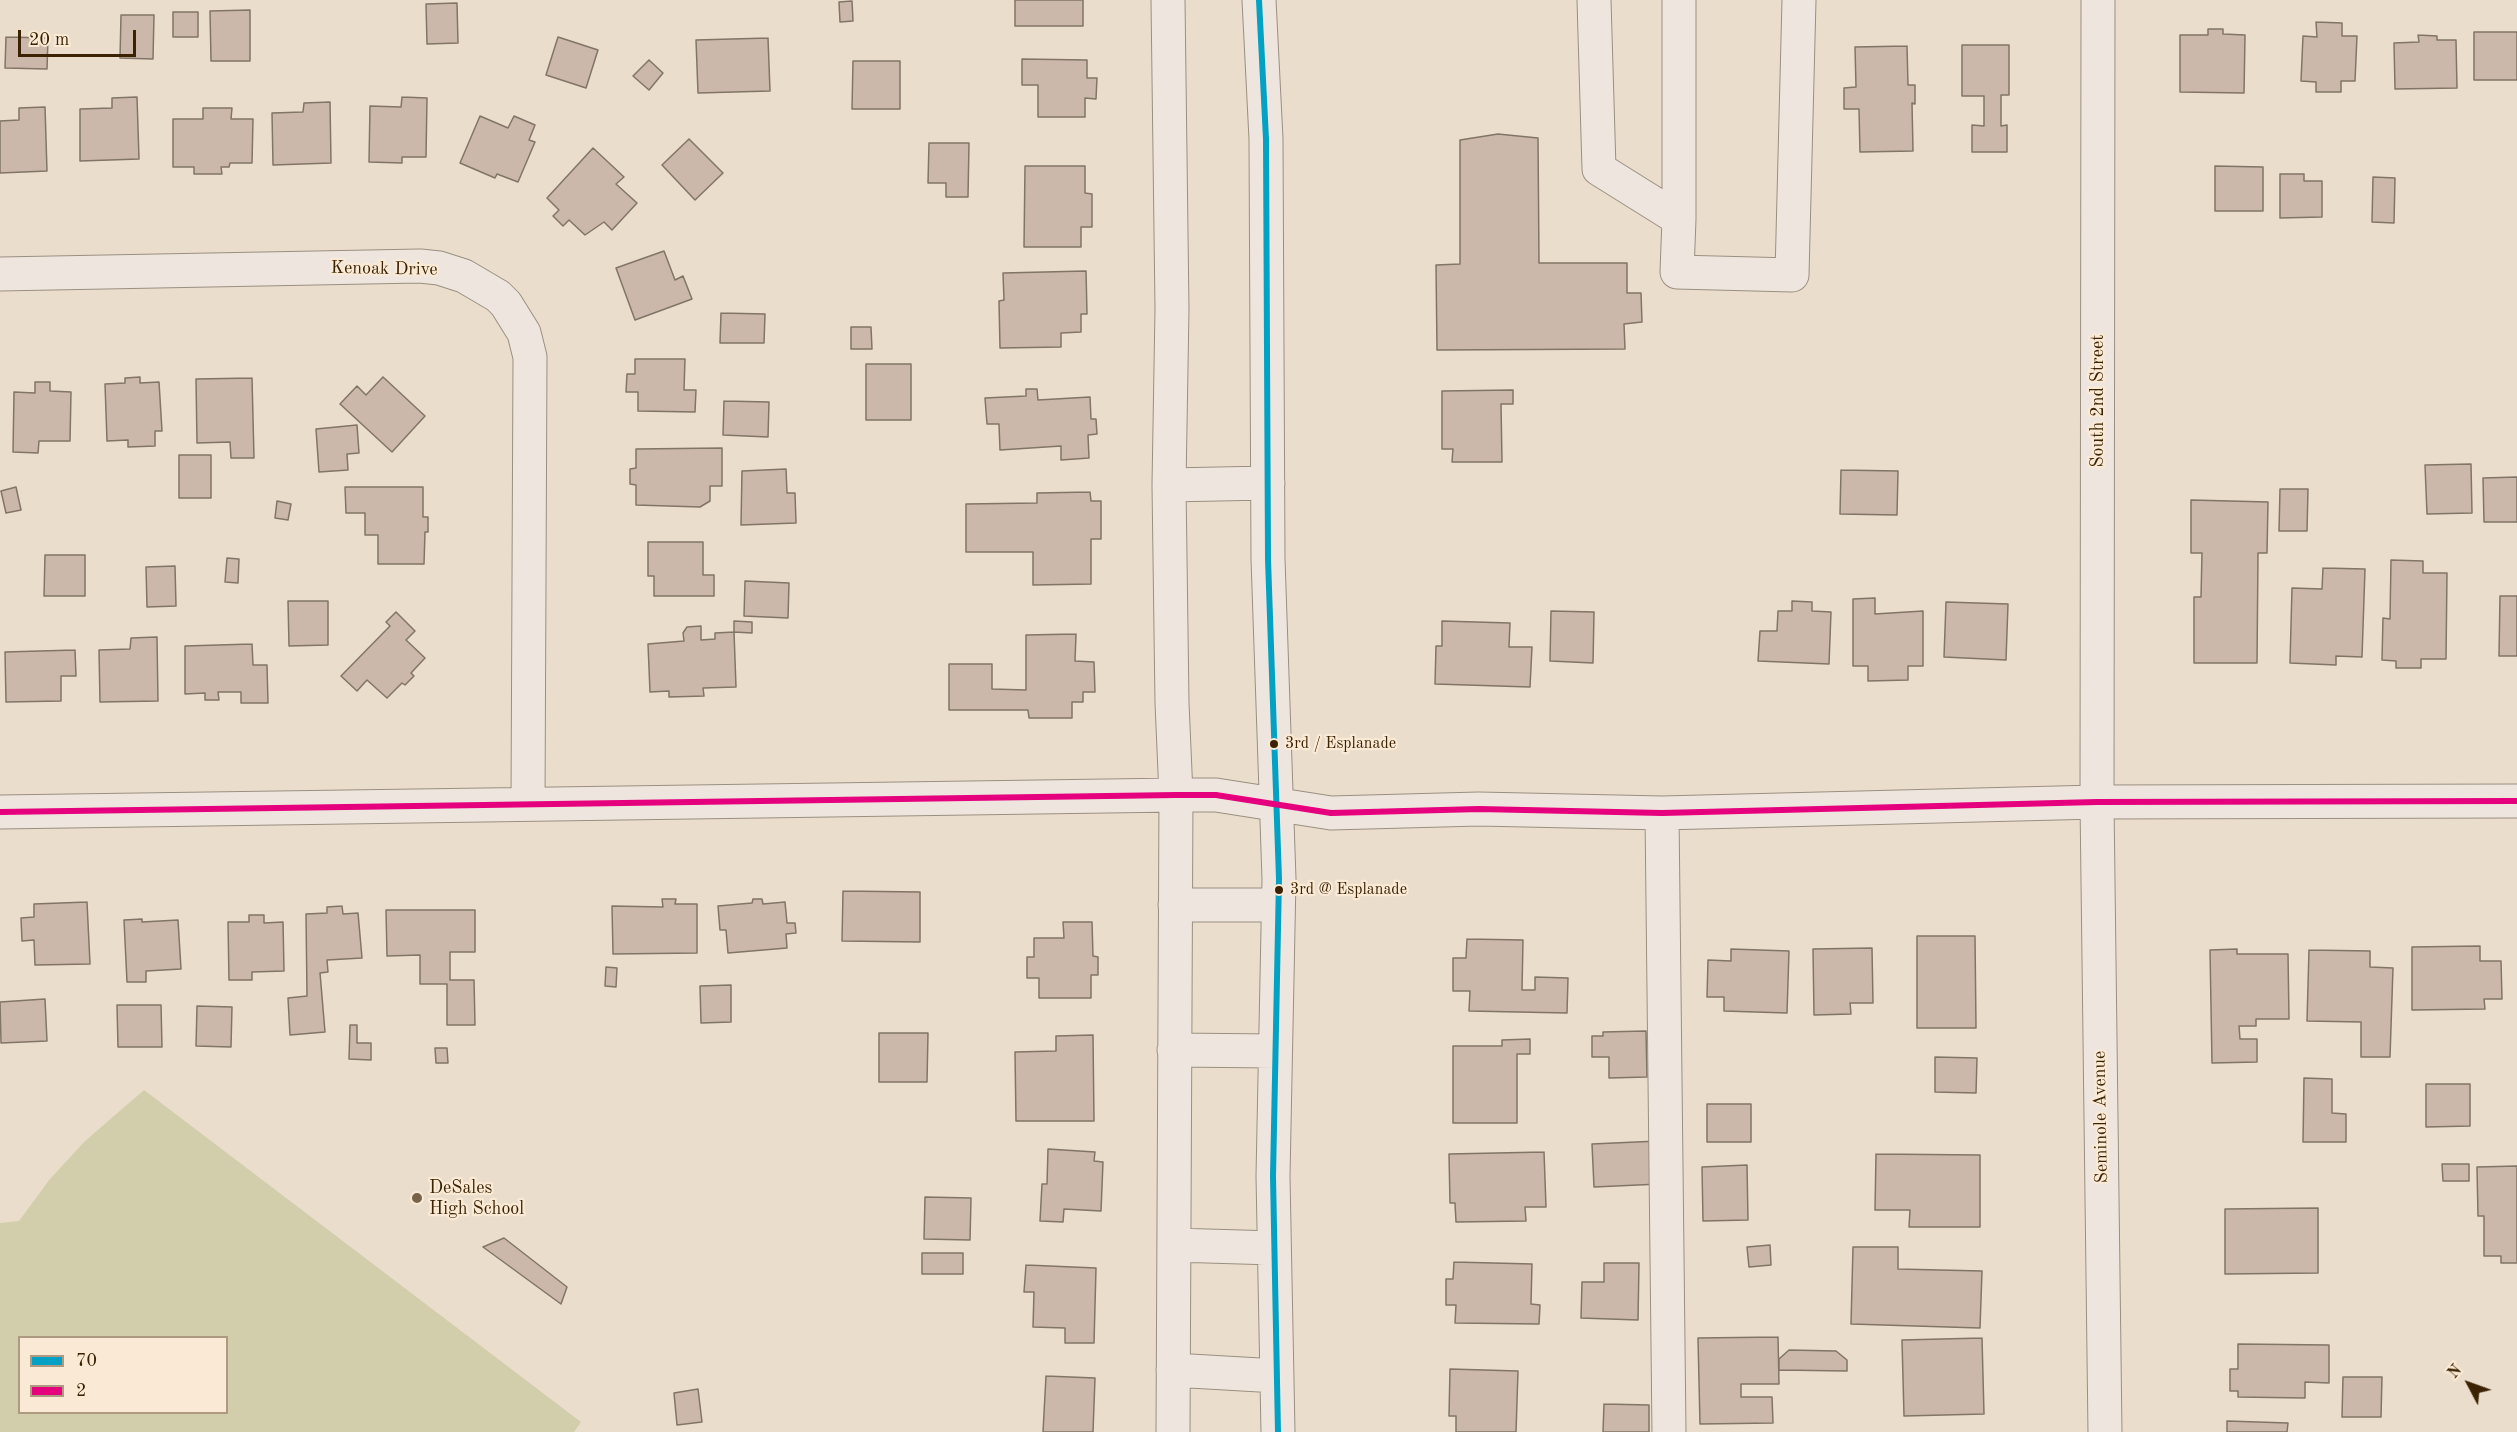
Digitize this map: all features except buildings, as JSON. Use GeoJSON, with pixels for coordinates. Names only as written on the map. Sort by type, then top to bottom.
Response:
{"type":"FeatureCollection","features":[{"type":"Feature","properties":{"kind":"street"},"geometry":{"type":"LineString","coordinates":[[1168,0],[1172,309],[1169,485],[1172,703],[1176,795],[1173,1432]]}},
{"type":"Feature","properties":{"kind":"street"},"geometry":{"type":"LineString","coordinates":[[1259,0],[1266,139],[1268,483],[1278,905],[1273,1176],[1278,1432]]}},
{"type":"Feature","properties":{"kind":"street"},"geometry":{"type":"LineString","coordinates":[[1594,0],[1599,169],[1678,219]]}},
{"type":"Feature","properties":{"kind":"street"},"geometry":{"type":"LineString","coordinates":[[1679,0],[1677,272],[1792,275],[1799,0]]}},
{"type":"Feature","properties":{"kind":"street","name":"South 2nd Street"},"geometry":{"type":"LineString","coordinates":[[2097,802],[2098,0]]}},
{"type":"Feature","properties":{"kind":"street","name":"Kenoak Drive"},"geometry":{"type":"LineString","coordinates":[[0,274],[420,266],[440,268],[465,276],[498,296],[506,304],[524,333],[530,357],[528,803]]}},
{"type":"Feature","properties":{"kind":"street"},"geometry":{"type":"LineString","coordinates":[[1169,485],[1268,483]]}},
{"type":"Feature","properties":{"kind":"street"},"geometry":{"type":"LineString","coordinates":[[0,812],[1176,795],[1215,795],[1330,813],[1479,809],[1662,813],[2097,802],[2517,801]]}},
{"type":"Feature","properties":{"kind":"street","name":"Seminole Avenue"},"geometry":{"type":"LineString","coordinates":[[2097,802],[2105,1432]]}},
{"type":"Feature","properties":{"kind":"street"},"geometry":{"type":"LineString","coordinates":[[1662,813],[1669,1432]]}},
{"type":"Feature","properties":{"kind":"street"},"geometry":{"type":"LineString","coordinates":[[1175,905],[1278,905]]}},
{"type":"Feature","properties":{"kind":"street"},"geometry":{"type":"LineString","coordinates":[[1174,1050],[1275,1051]]}},
{"type":"Feature","properties":{"kind":"street"},"geometry":{"type":"LineString","coordinates":[[1173,1245],[1274,1248]]}},
{"type":"Feature","properties":{"kind":"street"},"geometry":{"type":"LineString","coordinates":[[1173,1370],[1277,1376]]}},
{"type":"Feature","properties":{"kind":"shaded area"},"geometry":{"type":"Polygon","coordinates":[[[144,1090],[581,1422],[574,1432],[0,1432],[0,1223],[19,1221],[50,1179],[85,1141],[144,1090]]]}},
{"type":"Feature","properties":{"kind":"transit line","name":"70"},"geometry":{"type":"LineString","coordinates":[[1259,0],[1266,139],[1268,559],[1279,879],[1273,1176],[1278,1432]]}},
{"type":"Feature","properties":{"kind":"transit line","name":"2"},"geometry":{"type":"LineString","coordinates":[[0,812],[1176,795],[1216,795],[1331,813],[1479,809],[1662,813],[2097,802],[2517,801]]}},
{"type":"Feature","properties":{"kind":"place","name":"3rd / Esplanade"},"geometry":{"type":"Point","coordinates":[1274,744]}},
{"type":"Feature","properties":{"kind":"place","name":"3rd @ Esplanade"},"geometry":{"type":"Point","coordinates":[1279,890]}},
{"type":"Feature","properties":{"kind":"place","name":"DeSales High School"},"geometry":{"type":"Point","coordinates":[417,1198]}}]}
